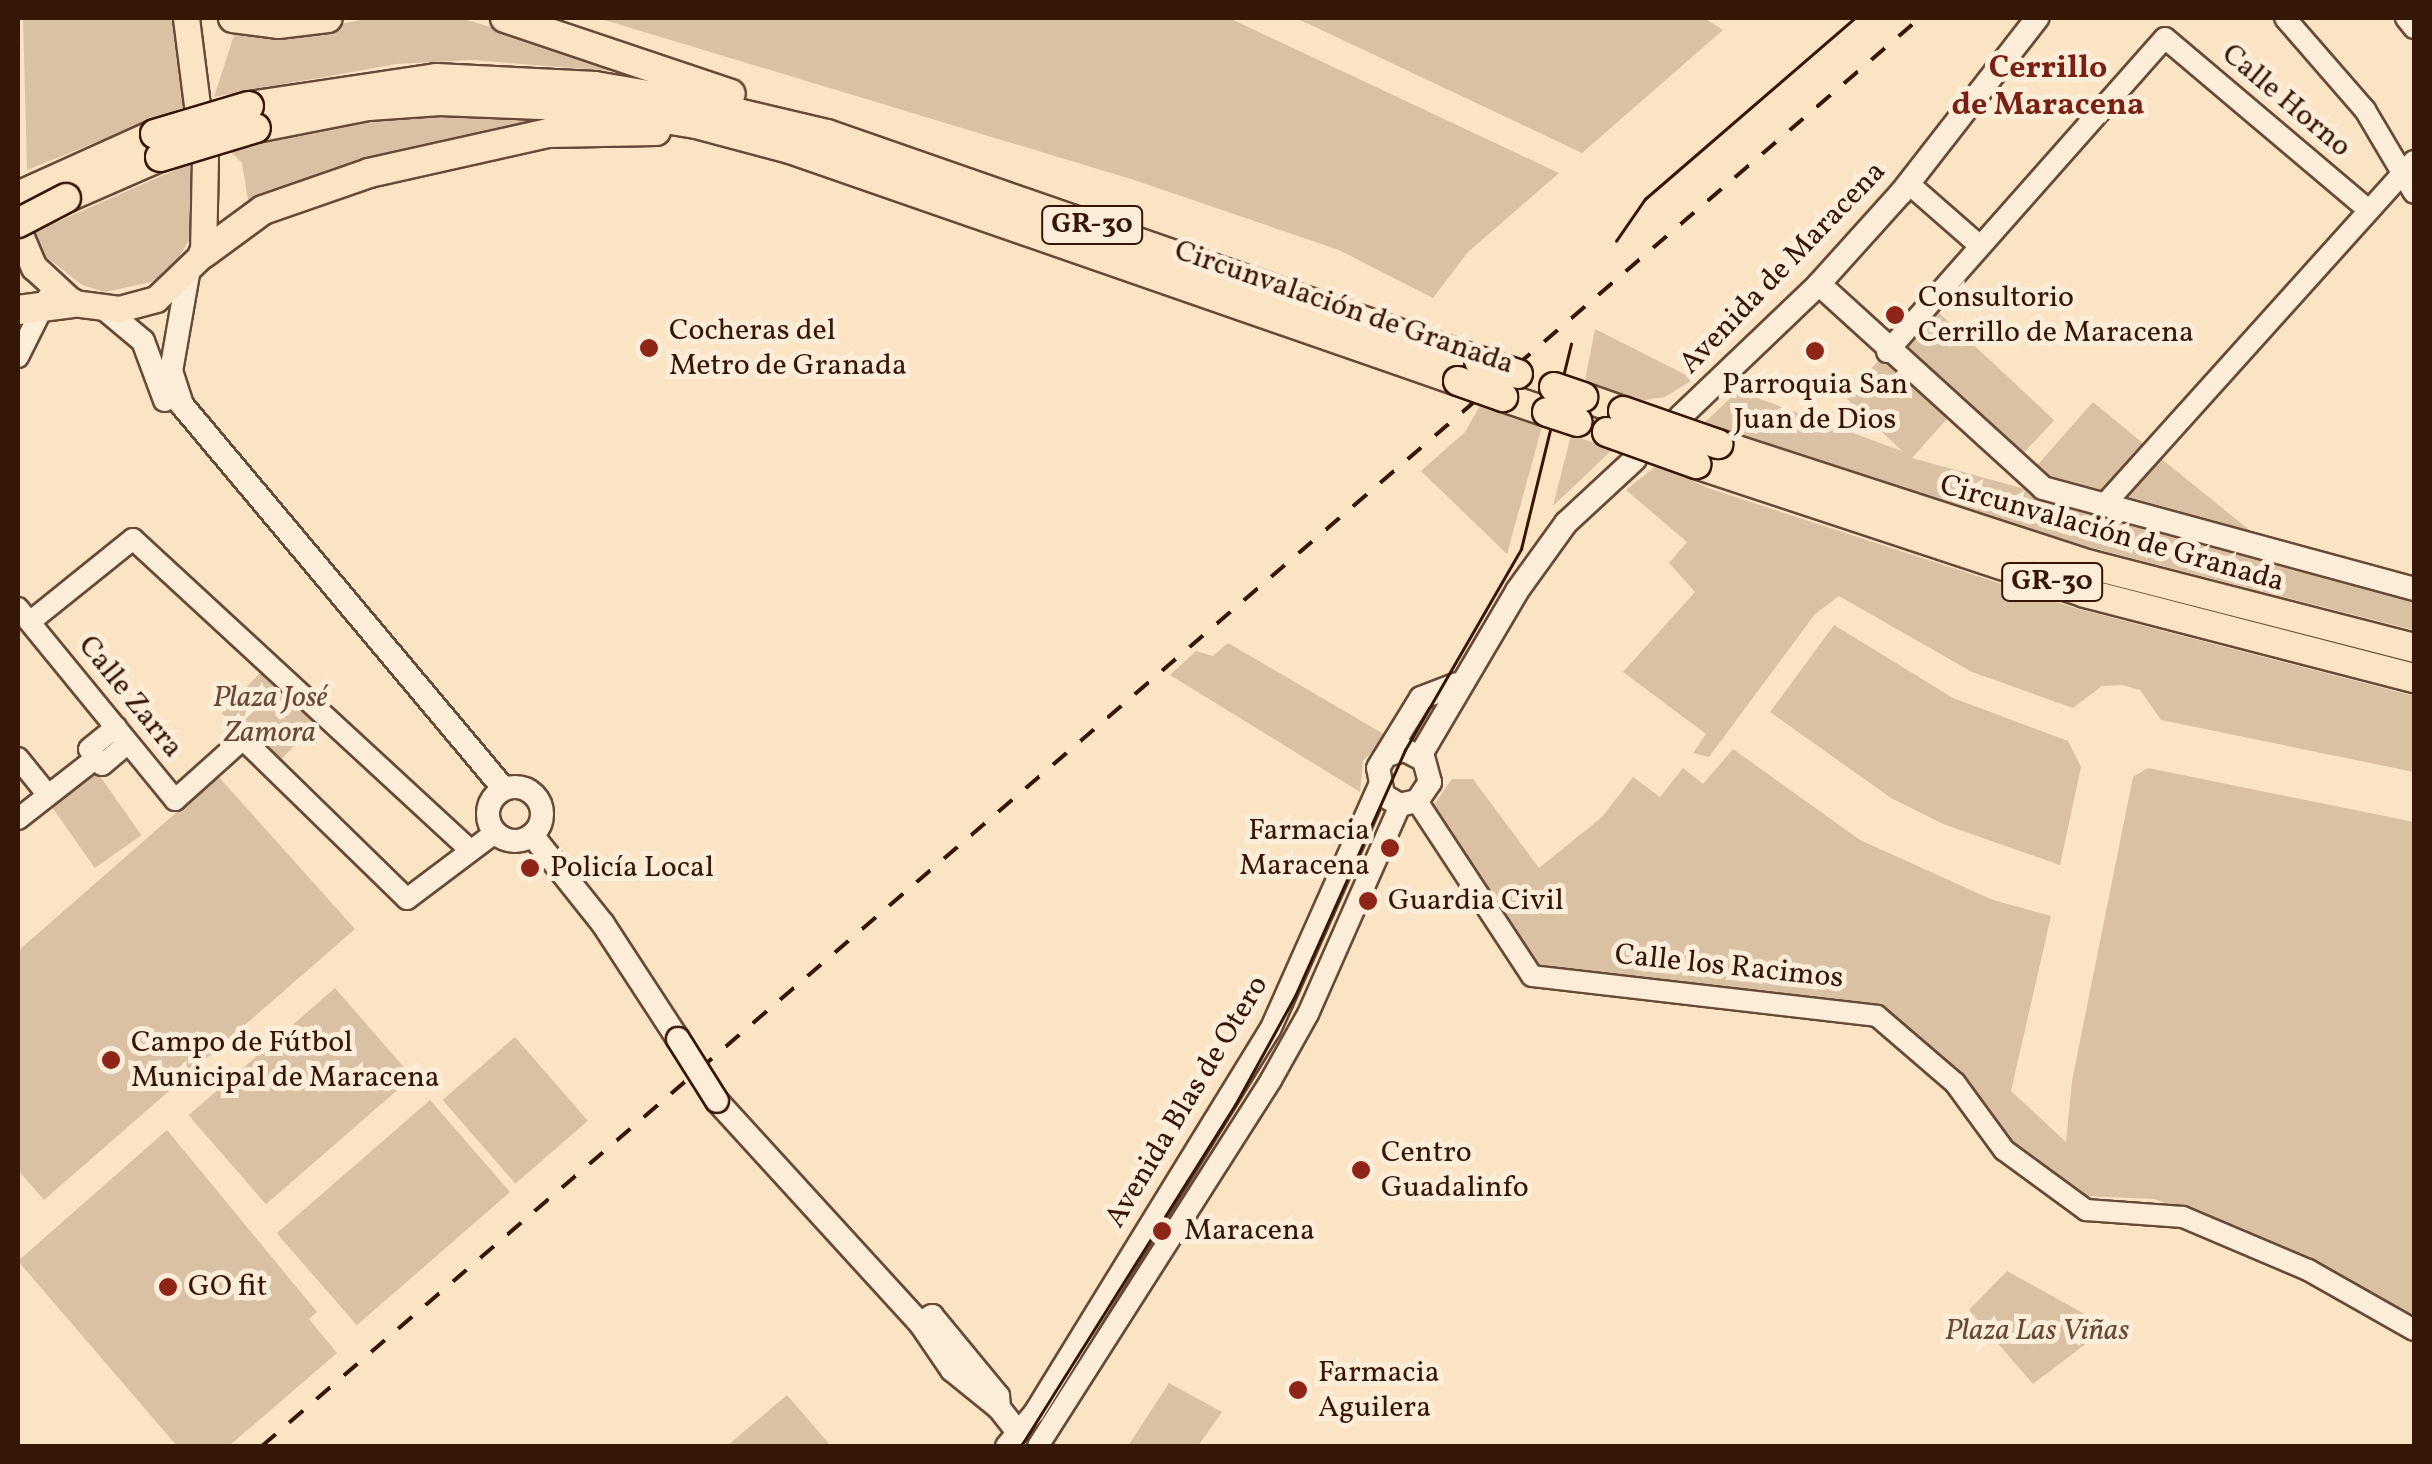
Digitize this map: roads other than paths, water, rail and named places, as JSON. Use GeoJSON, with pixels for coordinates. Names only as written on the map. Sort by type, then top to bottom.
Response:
{"type":"FeatureCollection","features":[{"type":"Feature","properties":{"kind":"highway"},"geometry":{"type":"LineString","coordinates":[[233,18],[278,24],[328,18]]}},
{"type":"Feature","properties":{"kind":"highway"},"geometry":{"type":"LineString","coordinates":[[505,18],[765,104],[787,122]]}},
{"type":"Feature","properties":{"kind":"highway","name":"Circunvalación de Granada"},"geometry":{"type":"LineString","coordinates":[[18,196],[62,186],[158,146],[364,85],[512,78],[620,89],[787,122],[1615,422],[1718,444],[2091,565],[2414,648]]}},
{"type":"Feature","properties":{"kind":"highway","name":"Circunvalación de Granada"},"geometry":{"type":"LineString","coordinates":[[253,117],[368,106],[509,100],[696,124],[824,161],[1391,344]]}},
{"type":"Feature","properties":{"kind":"highway"},"geometry":{"type":"LineString","coordinates":[[196,264],[262,210],[369,173],[548,133],[659,131],[788,160],[824,161]]}},
{"type":"Feature","properties":{"kind":"highway","name":"Circunvalación de Granada"},"geometry":{"type":"LineString","coordinates":[[19,230],[62,186]]}},
{"type":"Feature","properties":{"kind":"highway"},"geometry":{"type":"LineString","coordinates":[[18,310],[55,297]]}},
{"type":"Feature","properties":{"kind":"highway","name":"Circunvalación de Granada"},"geometry":{"type":"LineString","coordinates":[[1615,422],[1696,464],[2085,593],[2414,678]]}},
{"type":"Feature","properties":{"kind":"main road"},"geometry":{"type":"LineString","coordinates":[[186,18],[197,105]]}},
{"type":"Feature","properties":{"kind":"main road","name":"Avenida de Maracena"},"geometry":{"type":"LineString","coordinates":[[1680,417],[1819,284],[1908,183],[2038,18]]}},
{"type":"Feature","properties":{"kind":"main road"},"geometry":{"type":"LineString","coordinates":[[204,158],[196,264],[171,371],[182,405],[498,794]]}},
{"type":"Feature","properties":{"kind":"main road"},"geometry":{"type":"LineString","coordinates":[[19,230],[55,297],[106,310],[142,341],[167,406],[187,433],[498,794]]}},
{"type":"Feature","properties":{"kind":"main road"},"geometry":{"type":"LineString","coordinates":[[106,310],[156,299],[196,264]]}},
{"type":"Feature","properties":{"kind":"main road"},"geometry":{"type":"LineString","coordinates":[[1819,284],[1887,352],[2032,482],[2414,590]]}},
{"type":"Feature","properties":{"kind":"main road"},"geometry":{"type":"LineString","coordinates":[[1420,756],[1457,684],[1566,523],[1634,459]]}},
{"type":"Feature","properties":{"kind":"main road"},"geometry":{"type":"LineString","coordinates":[[1387,755],[1405,750],[1420,756],[1430,782],[1408,803],[1378,787],[1378,768],[1422,698],[1457,684]]}},
{"type":"Feature","properties":{"kind":"main road"},"geometry":{"type":"LineString","coordinates":[[522,787],[539,801],[542,816],[532,835],[509,840],[496,832],[488,816],[498,794],[522,787]]}},
{"type":"Feature","properties":{"kind":"main road"},"geometry":{"type":"LineString","coordinates":[[532,835],[603,924],[716,1101],[920,1323],[932,1316],[988,1406],[999,1408],[1013,1441]]}},
{"type":"Feature","properties":{"kind":"street"},"geometry":{"type":"LineString","coordinates":[[2285,18],[2408,166],[2414,193]]}},
{"type":"Feature","properties":{"kind":"street"},"geometry":{"type":"LineString","coordinates":[[2406,18],[2414,28]]}},
{"type":"Feature","properties":{"kind":"street","name":"Calle Horno"},"geometry":{"type":"LineString","coordinates":[[1980,246],[2165,38],[2367,209]]}},
{"type":"Feature","properties":{"kind":"street"},"geometry":{"type":"LineString","coordinates":[[2104,505],[2408,166]]}},
{"type":"Feature","properties":{"kind":"street"},"geometry":{"type":"LineString","coordinates":[[1887,352],[1980,246],[1908,183]]}},
{"type":"Feature","properties":{"kind":"street"},"geometry":{"type":"LineString","coordinates":[[18,357],[55,297]]}},
{"type":"Feature","properties":{"kind":"street"},"geometry":{"type":"LineString","coordinates":[[24,614],[133,538],[468,848],[496,832]]}},
{"type":"Feature","properties":{"kind":"street","name":"Calle Zarra"},"geometry":{"type":"LineString","coordinates":[[24,614],[175,800],[243,740],[407,899],[468,848]]}},
{"type":"Feature","properties":{"kind":"street"},"geometry":{"type":"LineString","coordinates":[[18,819],[96,758],[102,765],[122,735]]}},
{"type":"Feature","properties":{"kind":"street"},"geometry":{"type":"LineString","coordinates":[[18,758],[47,794]]}},
{"type":"Feature","properties":{"kind":"street","name":"Avenida Blas de Otero"},"geometry":{"type":"LineString","coordinates":[[1013,1441],[1270,1030],[1378,787]]}},
{"type":"Feature","properties":{"kind":"street","name":"Avenida Blas de Otero"},"geometry":{"type":"LineString","coordinates":[[1037,1446],[1271,1080],[1308,1014],[1408,803]]}},
{"type":"Feature","properties":{"kind":"street","name":"Calle los Racimos"},"geometry":{"type":"LineString","coordinates":[[1408,803],[1532,976],[1878,1016],[1954,1083],[2004,1150],[2086,1210],[2144,1212],[2200,1224],[2308,1270],[2414,1330]]}},
{"type":"Feature","properties":{"kind":"street"},"geometry":{"type":"LineString","coordinates":[[1013,1441],[1037,1446]]}},
{"type":"Feature","properties":{"kind":"tram line"},"geometry":{"type":"LineString","coordinates":[[1616,241],[1645,199],[1855,18]]}},
{"type":"Feature","properties":{"kind":"tram line"},"geometry":{"type":"LineString","coordinates":[[1021,1446],[1235,1105],[1295,996],[1405,750],[1521,549],[1571,344]]}},
{"type":"Feature","properties":{"kind":"railway"},"geometry":{"type":"LineString","coordinates":[[262,1446],[1920,18]]}},
{"type":"Feature","properties":{"kind":"place","name":"Consultorio Cerrillo de Maracena"},"geometry":{"type":"Point","coordinates":[1895,315]}},
{"type":"Feature","properties":{"kind":"place","name":"Cocheras del Metro de Granada"},"geometry":{"type":"Point","coordinates":[649,348]}},
{"type":"Feature","properties":{"kind":"place","name":"Parroquia San Juan de Dios"},"geometry":{"type":"Point","coordinates":[1815,351]}},
{"type":"Feature","properties":{"kind":"place","name":"Farmacia Maracena"},"geometry":{"type":"Point","coordinates":[1390,848]}},
{"type":"Feature","properties":{"kind":"place","name":"Policía Local"},"geometry":{"type":"Point","coordinates":[530,868]}},
{"type":"Feature","properties":{"kind":"place","name":"Guardia Civil"},"geometry":{"type":"Point","coordinates":[1368,901]}},
{"type":"Feature","properties":{"kind":"place","name":"Campo de Fútbol Municipal de Maracena"},"geometry":{"type":"Point","coordinates":[111,1060]}},
{"type":"Feature","properties":{"kind":"place","name":"Centro Guadalinfo"},"geometry":{"type":"Point","coordinates":[1361,1170]}},
{"type":"Feature","properties":{"kind":"place","name":"Maracena"},"geometry":{"type":"Point","coordinates":[1162,1231]}},
{"type":"Feature","properties":{"kind":"place","name":"GO fit"},"geometry":{"type":"Point","coordinates":[168,1287]}},
{"type":"Feature","properties":{"kind":"place","name":"Farmacia Aguilera"},"geometry":{"type":"Point","coordinates":[1298,1390]}},
{"type":"Feature","properties":{"kind":"district","name":"Cerrillo de Maracena"},"geometry":{"type":"Point","coordinates":[2048,88]}},
{"type":"Feature","properties":{"kind":"park label","name":"Plaza José Zamora"},"geometry":{"type":"Point","coordinates":[270,715]}},
{"type":"Feature","properties":{"kind":"park label","name":"Plaza Las Viñas"},"geometry":{"type":"Point","coordinates":[2037,1331]}}]}
